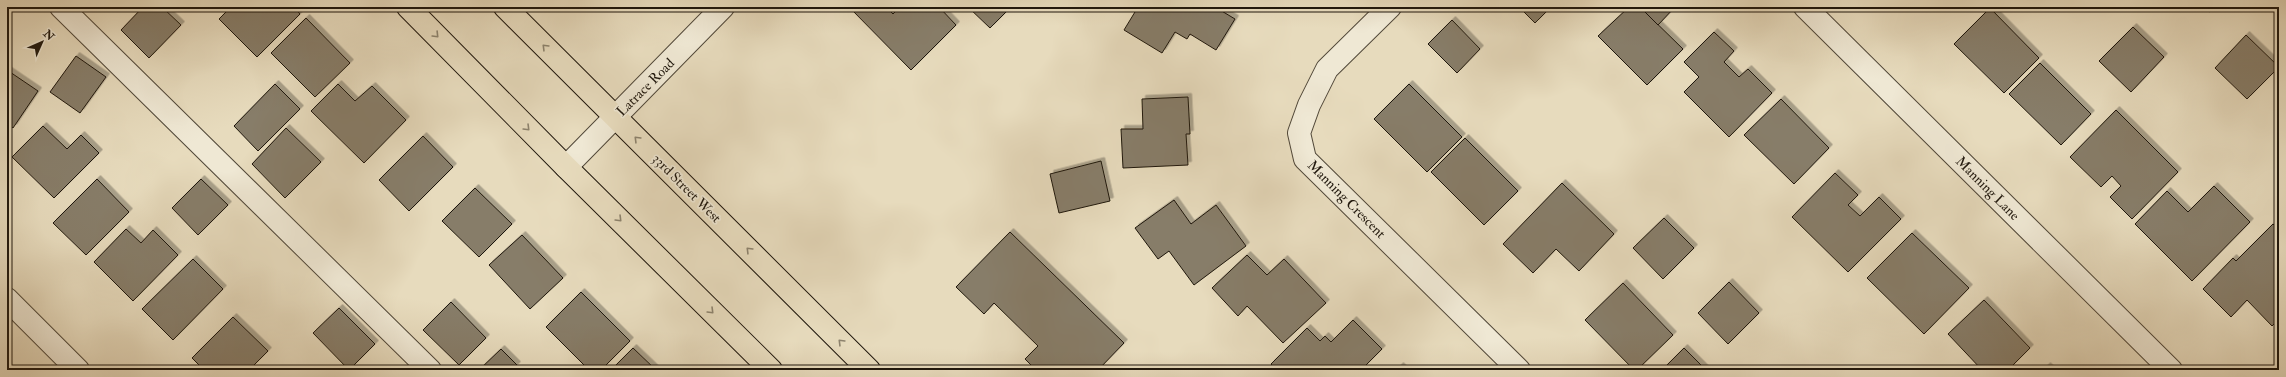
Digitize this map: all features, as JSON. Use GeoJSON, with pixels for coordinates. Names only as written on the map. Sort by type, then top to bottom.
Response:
{"type":"FeatureCollection","features":[{"type":"Feature","properties":{"kind":"main road"},"geometry":{"type":"LineString","coordinates":[[408,7],[566,167],[772,370]]}},
{"type":"Feature","properties":{"kind":"main road","name":"33rd Street West"},"geometry":{"type":"LineString","coordinates":[[504,7],[869,370]]}},
{"type":"Feature","properties":{"kind":"street"},"geometry":{"type":"LineString","coordinates":[[61,7],[430,370]]}},
{"type":"Feature","properties":{"kind":"street","name":"Latrace Road"},"geometry":{"type":"LineString","coordinates":[[566,167],[723,7]]}},
{"type":"Feature","properties":{"kind":"street","name":"Manning Crescent"},"geometry":{"type":"LineString","coordinates":[[1390,7],[1327,69],[1309,105],[1299,133],[1305,159],[1519,370]]}},
{"type":"Feature","properties":{"kind":"street","name":"Manning Lane"},"geometry":{"type":"LineString","coordinates":[[1806,7],[2171,370]]}},
{"type":"Feature","properties":{"kind":"street"},"geometry":{"type":"LineString","coordinates":[[7,299],[78,370]]}},
{"type":"Feature","properties":{"kind":"building"},"geometry":{"type":"Polygon","coordinates":[[[143,7],[162,7],[181,25],[149,58],[121,30],[143,7]]]}},
{"type":"Feature","properties":{"kind":"building"},"geometry":{"type":"Polygon","coordinates":[[[231,7],[294,7],[300,14],[257,57],[219,19],[231,7]]]}},
{"type":"Feature","properties":{"kind":"building"},"geometry":{"type":"Polygon","coordinates":[[[853,7],[886,7],[893,14],[900,7],[939,7],[956,25],[911,70],[851,9],[853,7]]]}},
{"type":"Feature","properties":{"kind":"building"},"geometry":{"type":"Polygon","coordinates":[[[968,7],[1005,7],[1008,10],[990,28],[968,7]]]}},
{"type":"Feature","properties":{"kind":"building"},"geometry":{"type":"Polygon","coordinates":[[[1138,7],[1215,7],[1235,19],[1216,50],[1190,34],[1187,39],[1175,32],[1162,53],[1124,30],[1138,7]]]}},
{"type":"Feature","properties":{"kind":"building"},"geometry":{"type":"Polygon","coordinates":[[[1519,7],[1551,7],[1535,23],[1519,7]]]}},
{"type":"Feature","properties":{"kind":"building"},"geometry":{"type":"Polygon","coordinates":[[[1629,7],[1640,7],[1683,49],[1647,85],[1598,36],[1629,7]]]}},
{"type":"Feature","properties":{"kind":"building"},"geometry":{"type":"Polygon","coordinates":[[[1640,7],[1675,7],[1658,25],[1640,7]]]}},
{"type":"Feature","properties":{"kind":"building"},"geometry":{"type":"Polygon","coordinates":[[[2204,7],[2215,7],[2209,12],[2204,7]]]}},
{"type":"Feature","properties":{"kind":"building"},"geometry":{"type":"Polygon","coordinates":[[[2270,7],[2279,7],[2279,16],[2270,7]]]}},
{"type":"Feature","properties":{"kind":"building"},"geometry":{"type":"Polygon","coordinates":[[[1990,8],[2039,58],[2004,93],[1954,44],[1990,8]]]}},
{"type":"Feature","properties":{"kind":"building"},"geometry":{"type":"Polygon","coordinates":[[[306,18],[350,63],[315,97],[271,53],[306,18]]]}},
{"type":"Feature","properties":{"kind":"building"},"geometry":{"type":"Polygon","coordinates":[[[1452,20],[1480,49],[1457,73],[1428,44],[1452,20]]]}},
{"type":"Feature","properties":{"kind":"building"},"geometry":{"type":"Polygon","coordinates":[[[2133,27],[2164,57],[2131,92],[2099,61],[2133,27]]]}},
{"type":"Feature","properties":{"kind":"building"},"geometry":{"type":"Polygon","coordinates":[[[1714,32],[1734,51],[1724,62],[1739,77],[1748,69],[1772,93],[1729,137],[1684,92],[1699,77],[1684,62],[1714,32]]]}},
{"type":"Feature","properties":{"kind":"building"},"geometry":{"type":"Polygon","coordinates":[[[2246,35],[2279,67],[2247,99],[2215,68],[2246,35]]]}},
{"type":"Feature","properties":{"kind":"building"},"geometry":{"type":"Polygon","coordinates":[[[76,56],[106,77],[80,113],[50,92],[76,56]]]}},
{"type":"Feature","properties":{"kind":"building"},"geometry":{"type":"Polygon","coordinates":[[[2040,63],[2091,114],[2061,145],[2009,94],[2040,63]]]}},
{"type":"Feature","properties":{"kind":"building"},"geometry":{"type":"Polygon","coordinates":[[[7,70],[38,91],[13,128],[7,123],[7,70]]]}},
{"type":"Feature","properties":{"kind":"building"},"geometry":{"type":"Polygon","coordinates":[[[275,84],[300,109],[258,151],[234,126],[275,84]]]}},
{"type":"Feature","properties":{"kind":"building"},"geometry":{"type":"Polygon","coordinates":[[[338,84],[355,101],[372,86],[406,120],[364,163],[311,111],[338,84]]]}},
{"type":"Feature","properties":{"kind":"building"},"geometry":{"type":"Polygon","coordinates":[[[1409,84],[1462,137],[1427,172],[1374,119],[1409,84]]]}},
{"type":"Feature","properties":{"kind":"building"},"geometry":{"type":"Polygon","coordinates":[[[1188,97],[1190,134],[1186,134],[1188,165],[1123,168],[1121,129],[1143,129],[1142,99],[1188,97]]]}},
{"type":"Feature","properties":{"kind":"building"},"geometry":{"type":"Polygon","coordinates":[[[1781,99],[1829,148],[1794,184],[1744,135],[1781,99]]]}},
{"type":"Feature","properties":{"kind":"building"},"geometry":{"type":"Polygon","coordinates":[[[2116,110],[2178,172],[2132,219],[2110,197],[2121,186],[2112,176],[2101,187],[2070,157],[2116,110]]]}},
{"type":"Feature","properties":{"kind":"building"},"geometry":{"type":"Polygon","coordinates":[[[43,126],[67,149],[81,135],[99,153],[54,198],[12,157],[43,126]]]}},
{"type":"Feature","properties":{"kind":"building"},"geometry":{"type":"Polygon","coordinates":[[[286,128],[321,162],[285,198],[252,164],[286,128]]]}},
{"type":"Feature","properties":{"kind":"building"},"geometry":{"type":"Polygon","coordinates":[[[423,136],[453,167],[409,211],[379,180],[423,136]]]}},
{"type":"Feature","properties":{"kind":"building"},"geometry":{"type":"Polygon","coordinates":[[[1465,138],[1518,191],[1484,225],[1431,172],[1465,138]]]}},
{"type":"Feature","properties":{"kind":"building"},"geometry":{"type":"Polygon","coordinates":[[[1101,161],[1110,201],[1059,213],[1050,174],[1101,161]]]}},
{"type":"Feature","properties":{"kind":"building"},"geometry":{"type":"Polygon","coordinates":[[[1835,173],[1858,195],[1848,205],[1860,216],[1879,197],[1901,219],[1848,272],[1792,217],[1835,173]]]}},
{"type":"Feature","properties":{"kind":"building"},"geometry":{"type":"Polygon","coordinates":[[[97,179],[129,212],[86,255],[53,223],[97,179]]]}},
{"type":"Feature","properties":{"kind":"building"},"geometry":{"type":"Polygon","coordinates":[[[201,179],[228,205],[198,235],[172,208],[201,179]]]}},
{"type":"Feature","properties":{"kind":"building"},"geometry":{"type":"Polygon","coordinates":[[[1562,183],[1614,234],[1579,271],[1556,249],[1533,273],[1503,244],[1562,183]]]}},
{"type":"Feature","properties":{"kind":"building"},"geometry":{"type":"Polygon","coordinates":[[[2214,186],[2250,222],[2192,281],[2135,224],[2167,191],[2188,212],[2214,186]]]}},
{"type":"Feature","properties":{"kind":"building"},"geometry":{"type":"Polygon","coordinates":[[[475,188],[512,224],[479,257],[442,221],[475,188]]]}},
{"type":"Feature","properties":{"kind":"building"},"geometry":{"type":"Polygon","coordinates":[[[1174,200],[1191,224],[1216,205],[1246,246],[1194,285],[1169,251],[1158,259],[1135,228],[1174,200]]]}},
{"type":"Feature","properties":{"kind":"building"},"geometry":{"type":"Polygon","coordinates":[[[1664,218],[1694,248],[1663,279],[1633,248],[1664,218]]]}},
{"type":"Feature","properties":{"kind":"building"},"geometry":{"type":"Polygon","coordinates":[[[2273,224],[2279,230],[2279,319],[2272,326],[2247,300],[2231,317],[2203,289],[2233,258],[2236,261],[2273,224]]]}},
{"type":"Feature","properties":{"kind":"building"},"geometry":{"type":"Polygon","coordinates":[[[126,229],[141,243],[153,230],[178,255],[133,301],[94,262],[126,229]]]}},
{"type":"Feature","properties":{"kind":"building"},"geometry":{"type":"Polygon","coordinates":[[[1010,232],[1124,343],[1098,370],[1036,370],[1025,359],[1038,346],[994,303],[984,314],[956,287],[1010,232]]]}},
{"type":"Feature","properties":{"kind":"building"},"geometry":{"type":"Polygon","coordinates":[[[1912,233],[1969,288],[1924,334],[1867,278],[1912,233]]]}},
{"type":"Feature","properties":{"kind":"building"},"geometry":{"type":"Polygon","coordinates":[[[522,235],[563,278],[530,309],[489,265],[522,235]]]}},
{"type":"Feature","properties":{"kind":"building"},"geometry":{"type":"Polygon","coordinates":[[[1247,255],[1267,275],[1284,259],[1326,303],[1283,343],[1247,306],[1238,316],[1212,288],[1247,255]]]}},
{"type":"Feature","properties":{"kind":"building"},"geometry":{"type":"Polygon","coordinates":[[[193,259],[223,289],[173,340],[142,309],[193,259]]]}},
{"type":"Feature","properties":{"kind":"building"},"geometry":{"type":"Polygon","coordinates":[[[1729,282],[1759,313],[1728,344],[1698,313],[1729,282]]]}},
{"type":"Feature","properties":{"kind":"building"},"geometry":{"type":"Polygon","coordinates":[[[1623,283],[1673,335],[1637,370],[1634,370],[1585,320],[1623,283]]]}},
{"type":"Feature","properties":{"kind":"building"},"geometry":{"type":"Polygon","coordinates":[[[581,292],[630,341],[601,370],[589,370],[546,327],[581,292]]]}},
{"type":"Feature","properties":{"kind":"building"},"geometry":{"type":"Polygon","coordinates":[[[1984,300],[2030,348],[2008,370],[1982,370],[1948,334],[1984,300]]]}},
{"type":"Feature","properties":{"kind":"building"},"geometry":{"type":"Polygon","coordinates":[[[451,302],[486,338],[459,365],[423,330],[451,302]]]}},
{"type":"Feature","properties":{"kind":"building"},"geometry":{"type":"Polygon","coordinates":[[[339,308],[375,344],[349,370],[313,333],[339,308]]]}},
{"type":"Feature","properties":{"kind":"building"},"geometry":{"type":"Polygon","coordinates":[[[233,317],[268,351],[249,370],[204,370],[192,358],[233,317]]]}},
{"type":"Feature","properties":{"kind":"building"},"geometry":{"type":"Polygon","coordinates":[[[1353,320],[1382,349],[1361,370],[1276,370],[1271,364],[1307,328],[1320,341],[1325,336],[1331,342],[1353,320]]]}},
{"type":"Feature","properties":{"kind":"building"},"geometry":{"type":"Polygon","coordinates":[[[633,348],[656,370],[611,370],[633,348]]]}},
{"type":"Feature","properties":{"kind":"building"},"geometry":{"type":"Polygon","coordinates":[[[1684,348],[1706,370],[1662,370],[1684,348]]]}},
{"type":"Feature","properties":{"kind":"building"},"geometry":{"type":"Polygon","coordinates":[[[501,349],[517,365],[512,370],[479,370],[501,349]]]}},
{"type":"Feature","properties":{"kind":"building"},"geometry":{"type":"Polygon","coordinates":[[[1400,366],[1404,370],[1396,370],[1400,366]]]}},
{"type":"Feature","properties":{"kind":"building"},"geometry":{"type":"Polygon","coordinates":[[[2047,366],[2051,370],[2043,370],[2047,366]]]}}]}
